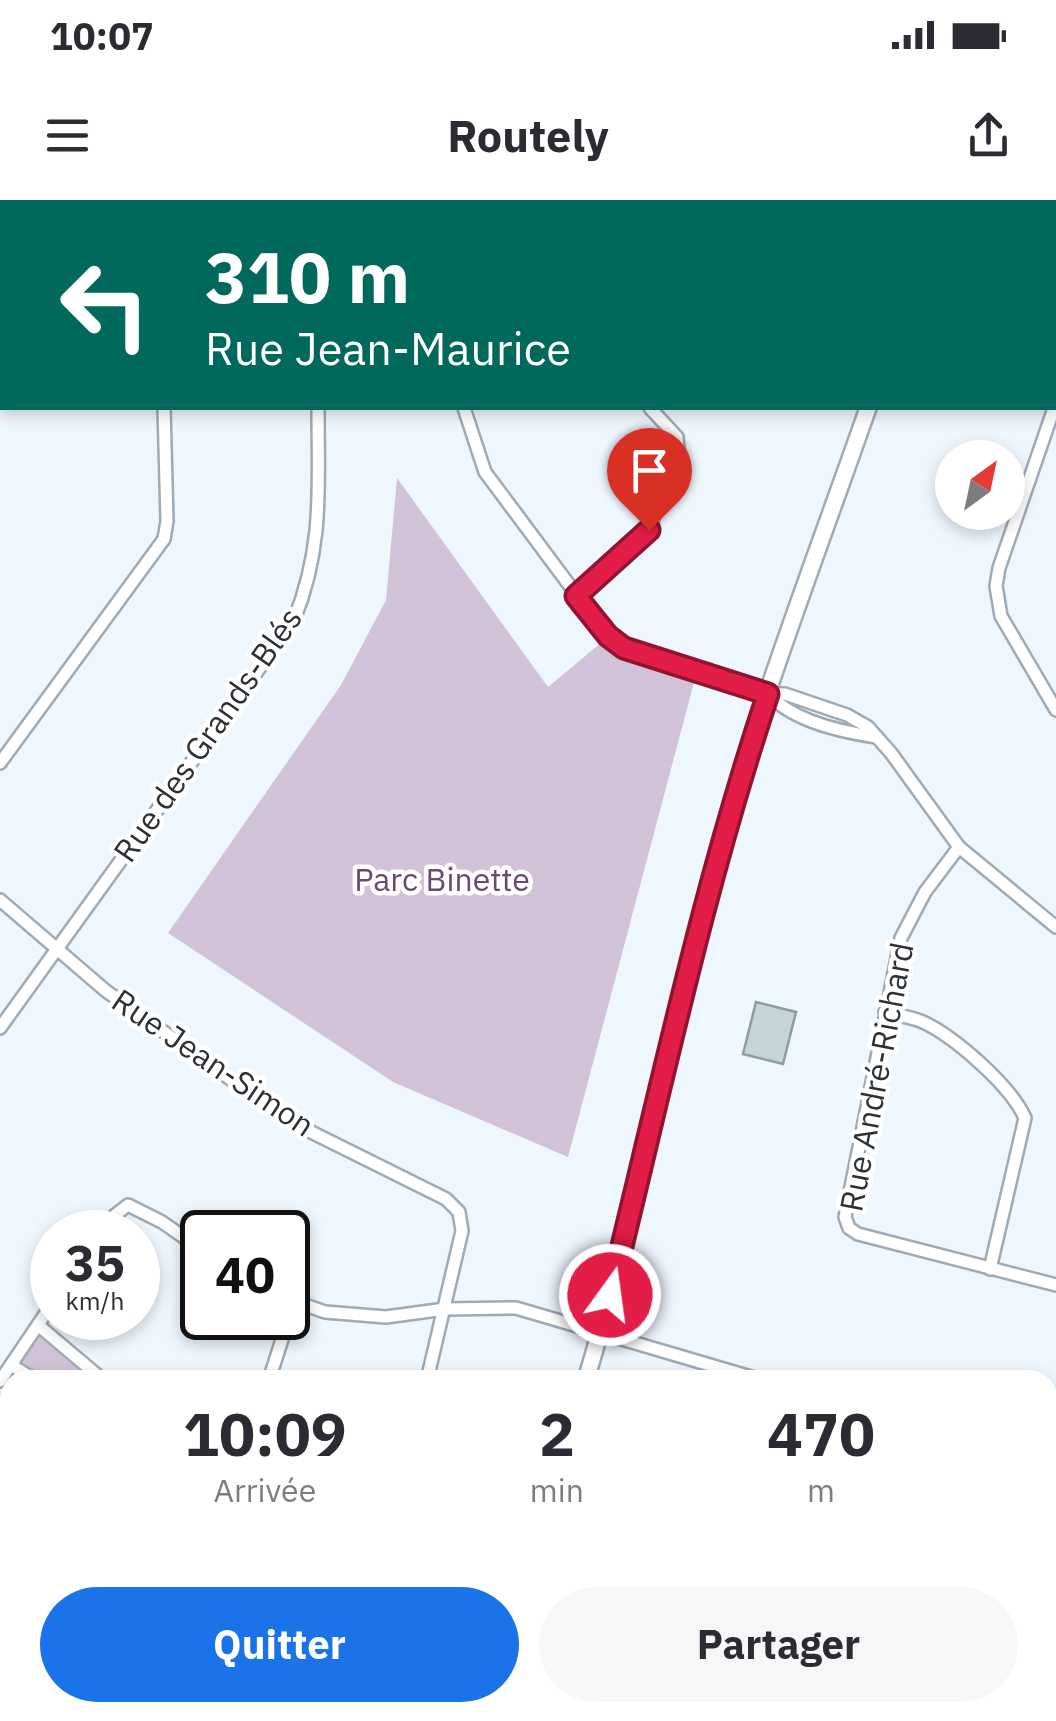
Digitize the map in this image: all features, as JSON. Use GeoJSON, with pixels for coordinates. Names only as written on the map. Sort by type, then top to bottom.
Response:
{"type":"FeatureCollection","features":[{"type":"Feature","properties":{"kind":"street"},"geometry":{"type":"LineString","coordinates":[[0,763],[164,539],[164,410]]}},
{"type":"Feature","properties":{"kind":"street","name":"Rue des Grands-Blés"},"geometry":{"type":"LineString","coordinates":[[0,1028],[294,620],[306,592],[318,531],[318,410]]}},
{"type":"Feature","properties":{"kind":"street"},"geometry":{"type":"LineString","coordinates":[[465,410],[485,472],[608,636],[624,648],[768,694],[782,709],[857,734],[877,736],[959,847],[1056,927]]}},
{"type":"Feature","properties":{"kind":"street"},"geometry":{"type":"LineString","coordinates":[[576,596],[649,530],[678,449],[677,437],[652,410]]}},
{"type":"Feature","properties":{"kind":"street"},"geometry":{"type":"LineString","coordinates":[[589,1370],[664,1079],[703,904],[732,801],[867,410]]}},
{"type":"Feature","properties":{"kind":"street"},"geometry":{"type":"LineString","coordinates":[[1053,410],[996,586],[1001,616],[1056,710]]}},
{"type":"Feature","properties":{"kind":"street","name":"Rue André-Richard"},"geometry":{"type":"LineString","coordinates":[[959,847],[924,892],[901,938],[845,1217],[849,1228],[858,1234],[1056,1285]]}},
{"type":"Feature","properties":{"kind":"street","name":"Rue Jean-Simon"},"geometry":{"type":"LineString","coordinates":[[0,900],[106,991],[291,1122],[446,1199],[458,1212],[462,1231],[429,1370]]}},
{"type":"Feature","properties":{"kind":"street"},"geometry":{"type":"LineString","coordinates":[[885,1012],[922,1022],[954,1041],[1019,1103],[1025,1118],[990,1269]]}},
{"type":"Feature","properties":{"kind":"street"},"geometry":{"type":"LineString","coordinates":[[310,1307],[325,1312],[386,1317],[445,1309],[516,1308],[718,1370]]}},
{"type":"Feature","properties":{"kind":"street"},"geometry":{"type":"LineString","coordinates":[[7,1370],[30,1337]]}},
{"type":"Feature","properties":{"kind":"street"},"geometry":{"type":"LineString","coordinates":[[55,1340],[91,1370]]}},
{"type":"Feature","properties":{"kind":"street"},"geometry":{"type":"LineString","coordinates":[[272,1370],[280,1340]]}},
{"type":"Feature","properties":{"kind":"street"},"geometry":{"type":"LineString","coordinates":[[10,1365],[19,1370]]}},
{"type":"Feature","properties":{"kind":"green space","name":"Parc Binette"},"geometry":{"type":"Polygon","coordinates":[[[397,478],[548,687],[608,637],[697,671],[568,1157],[393,1082],[168,933],[341,685],[386,600],[397,478]]]}},
{"type":"Feature","properties":{"kind":"green space"},"geometry":{"type":"Polygon","coordinates":[[[30,1337],[30,1340],[56,1340],[91,1370],[19,1370],[11,1365],[30,1337]]]}},
{"type":"Feature","properties":{"kind":"building"},"geometry":{"type":"Polygon","coordinates":[[[756,1002],[796,1012],[783,1064],[743,1054],[756,1002]]]}},
{"type":"Feature","properties":{"kind":"route"},"geometry":{"type":"LineString","coordinates":[[610,1295],[703,904],[768,694],[624,648],[594,622],[576,596],[649,530]]}}]}
